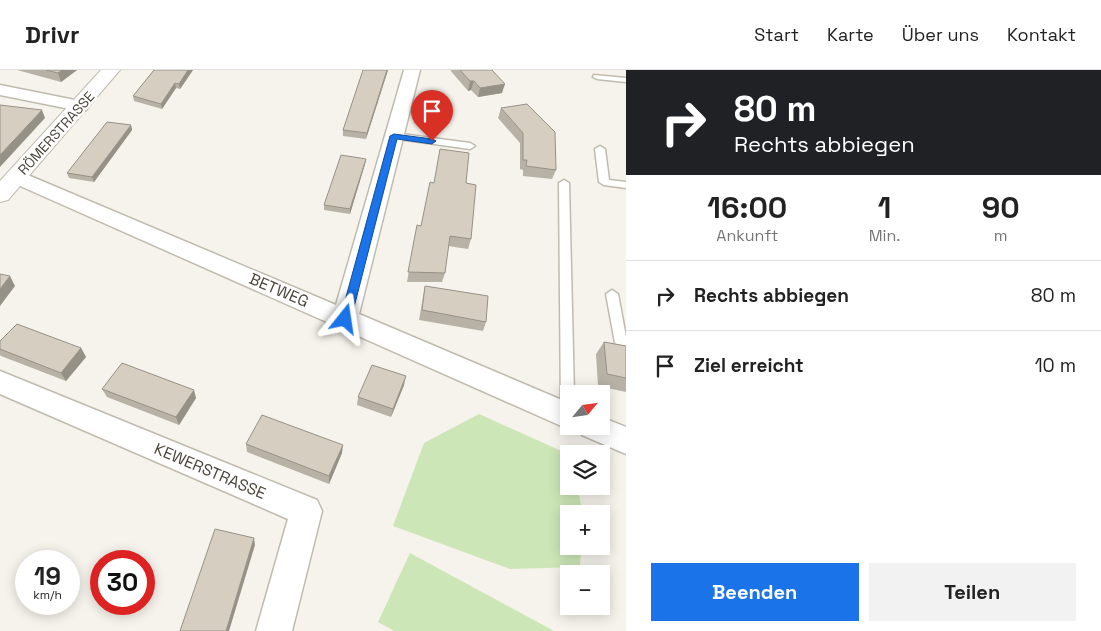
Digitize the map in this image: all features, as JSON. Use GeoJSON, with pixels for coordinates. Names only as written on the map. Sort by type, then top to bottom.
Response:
{"type":"FeatureCollection","features":[{"type":"Feature","properties":{"kind":"street","name":"RÖMERSTRASSE"},"geometry":{"type":"LineString","coordinates":[[0,195],[111,70]]}},
{"type":"Feature","properties":{"kind":"street"},"geometry":{"type":"LineString","coordinates":[[345,319],[412,70]]}},
{"type":"Feature","properties":{"kind":"street"},"geometry":{"type":"LineString","coordinates":[[0,90],[80,106]]}},
{"type":"Feature","properties":{"kind":"street","name":"BETWEG"},"geometry":{"type":"LineString","coordinates":[[16,177],[560,413]]}},
{"type":"Feature","properties":{"kind":"street","name":"KEWERSTRASSE"},"geometry":{"type":"LineString","coordinates":[[0,382],[306,511],[274,631]]}},
{"type":"Feature","properties":{"kind":"street"},"geometry":{"type":"LineString","coordinates":[[610,434],[626,441]]}},
{"type":"Feature","properties":{"kind":"lane"},"geometry":{"type":"LineString","coordinates":[[598,77],[626,80]]}},
{"type":"Feature","properties":{"kind":"lane"},"geometry":{"type":"LineString","coordinates":[[394,136],[470,146]]}},
{"type":"Feature","properties":{"kind":"lane"},"geometry":{"type":"LineString","coordinates":[[600,149],[604,182],[626,185]]}},
{"type":"Feature","properties":{"kind":"lane"},"geometry":{"type":"LineString","coordinates":[[564,183],[567,385]]}},
{"type":"Feature","properties":{"kind":"lane"},"geometry":{"type":"LineString","coordinates":[[612,294],[621,343],[626,344]]}},
{"type":"Feature","properties":{"kind":"green space"},"geometry":{"type":"Polygon","coordinates":[[[479,414],[560,450],[560,495],[579,495],[581,505],[560,505],[560,555],[581,555],[580,565],[510,569],[393,526],[424,443],[479,414]]]}},
{"type":"Feature","properties":{"kind":"green space"},"geometry":{"type":"Polygon","coordinates":[[[410,553],[554,631],[394,631],[378,622],[410,553]]]}},
{"type":"Feature","properties":{"kind":"building"},"geometry":{"type":"Polygon","coordinates":[[[46,70],[62,70],[58,73],[46,70]]]}},
{"type":"Feature","properties":{"kind":"building"},"geometry":{"type":"Polygon","coordinates":[[[154,70],[188,70],[179,84],[175,83],[161,104],[133,96],[154,70]]]}},
{"type":"Feature","properties":{"kind":"building"},"geometry":{"type":"Polygon","coordinates":[[[363,70],[387,70],[367,133],[343,130],[363,70]]]}},
{"type":"Feature","properties":{"kind":"building"},"geometry":{"type":"Polygon","coordinates":[[[460,70],[492,70],[505,84],[480,88],[460,70]]]}},
{"type":"Feature","properties":{"kind":"building"},"geometry":{"type":"Polygon","coordinates":[[[527,104],[555,132],[556,170],[526,166],[527,160],[523,160],[523,133],[501,108],[527,104]]]}},
{"type":"Feature","properties":{"kind":"building"},"geometry":{"type":"Polygon","coordinates":[[[0,105],[42,110],[0,155],[0,105]]]}},
{"type":"Feature","properties":{"kind":"building"},"geometry":{"type":"Polygon","coordinates":[[[107,122],[131,125],[92,177],[67,173],[107,122]]]}},
{"type":"Feature","properties":{"kind":"building"},"geometry":{"type":"Polygon","coordinates":[[[440,149],[469,153],[466,183],[476,185],[471,239],[450,236],[445,273],[408,272],[417,225],[421,226],[430,182],[434,183],[440,149]]]}},
{"type":"Feature","properties":{"kind":"building"},"geometry":{"type":"Polygon","coordinates":[[[341,155],[366,159],[350,209],[324,205],[341,155]]]}},
{"type":"Feature","properties":{"kind":"building"},"geometry":{"type":"Polygon","coordinates":[[[0,274],[10,276],[0,289],[0,274]]]}},
{"type":"Feature","properties":{"kind":"building"},"geometry":{"type":"Polygon","coordinates":[[[425,286],[488,296],[486,322],[422,310],[425,286]]]}},
{"type":"Feature","properties":{"kind":"building"},"geometry":{"type":"Polygon","coordinates":[[[17,324],[81,348],[61,373],[0,349],[0,341],[17,324]]]}},
{"type":"Feature","properties":{"kind":"building"},"geometry":{"type":"Polygon","coordinates":[[[604,342],[626,346],[626,378],[607,374],[604,342]]]}},
{"type":"Feature","properties":{"kind":"building"},"geometry":{"type":"Polygon","coordinates":[[[122,363],[194,390],[176,417],[102,389],[122,363]]]}},
{"type":"Feature","properties":{"kind":"building"},"geometry":{"type":"Polygon","coordinates":[[[372,365],[406,376],[393,409],[358,397],[372,365]]]}},
{"type":"Feature","properties":{"kind":"building"},"geometry":{"type":"Polygon","coordinates":[[[262,415],[343,445],[329,476],[246,444],[262,415]]]}},
{"type":"Feature","properties":{"kind":"building"},"geometry":{"type":"Polygon","coordinates":[[[215,529],[254,538],[226,631],[180,631],[215,529]]]}},
{"type":"Feature","properties":{"kind":"route"},"geometry":{"type":"LineString","coordinates":[[345,319],[394,136],[432,141]]}}]}
